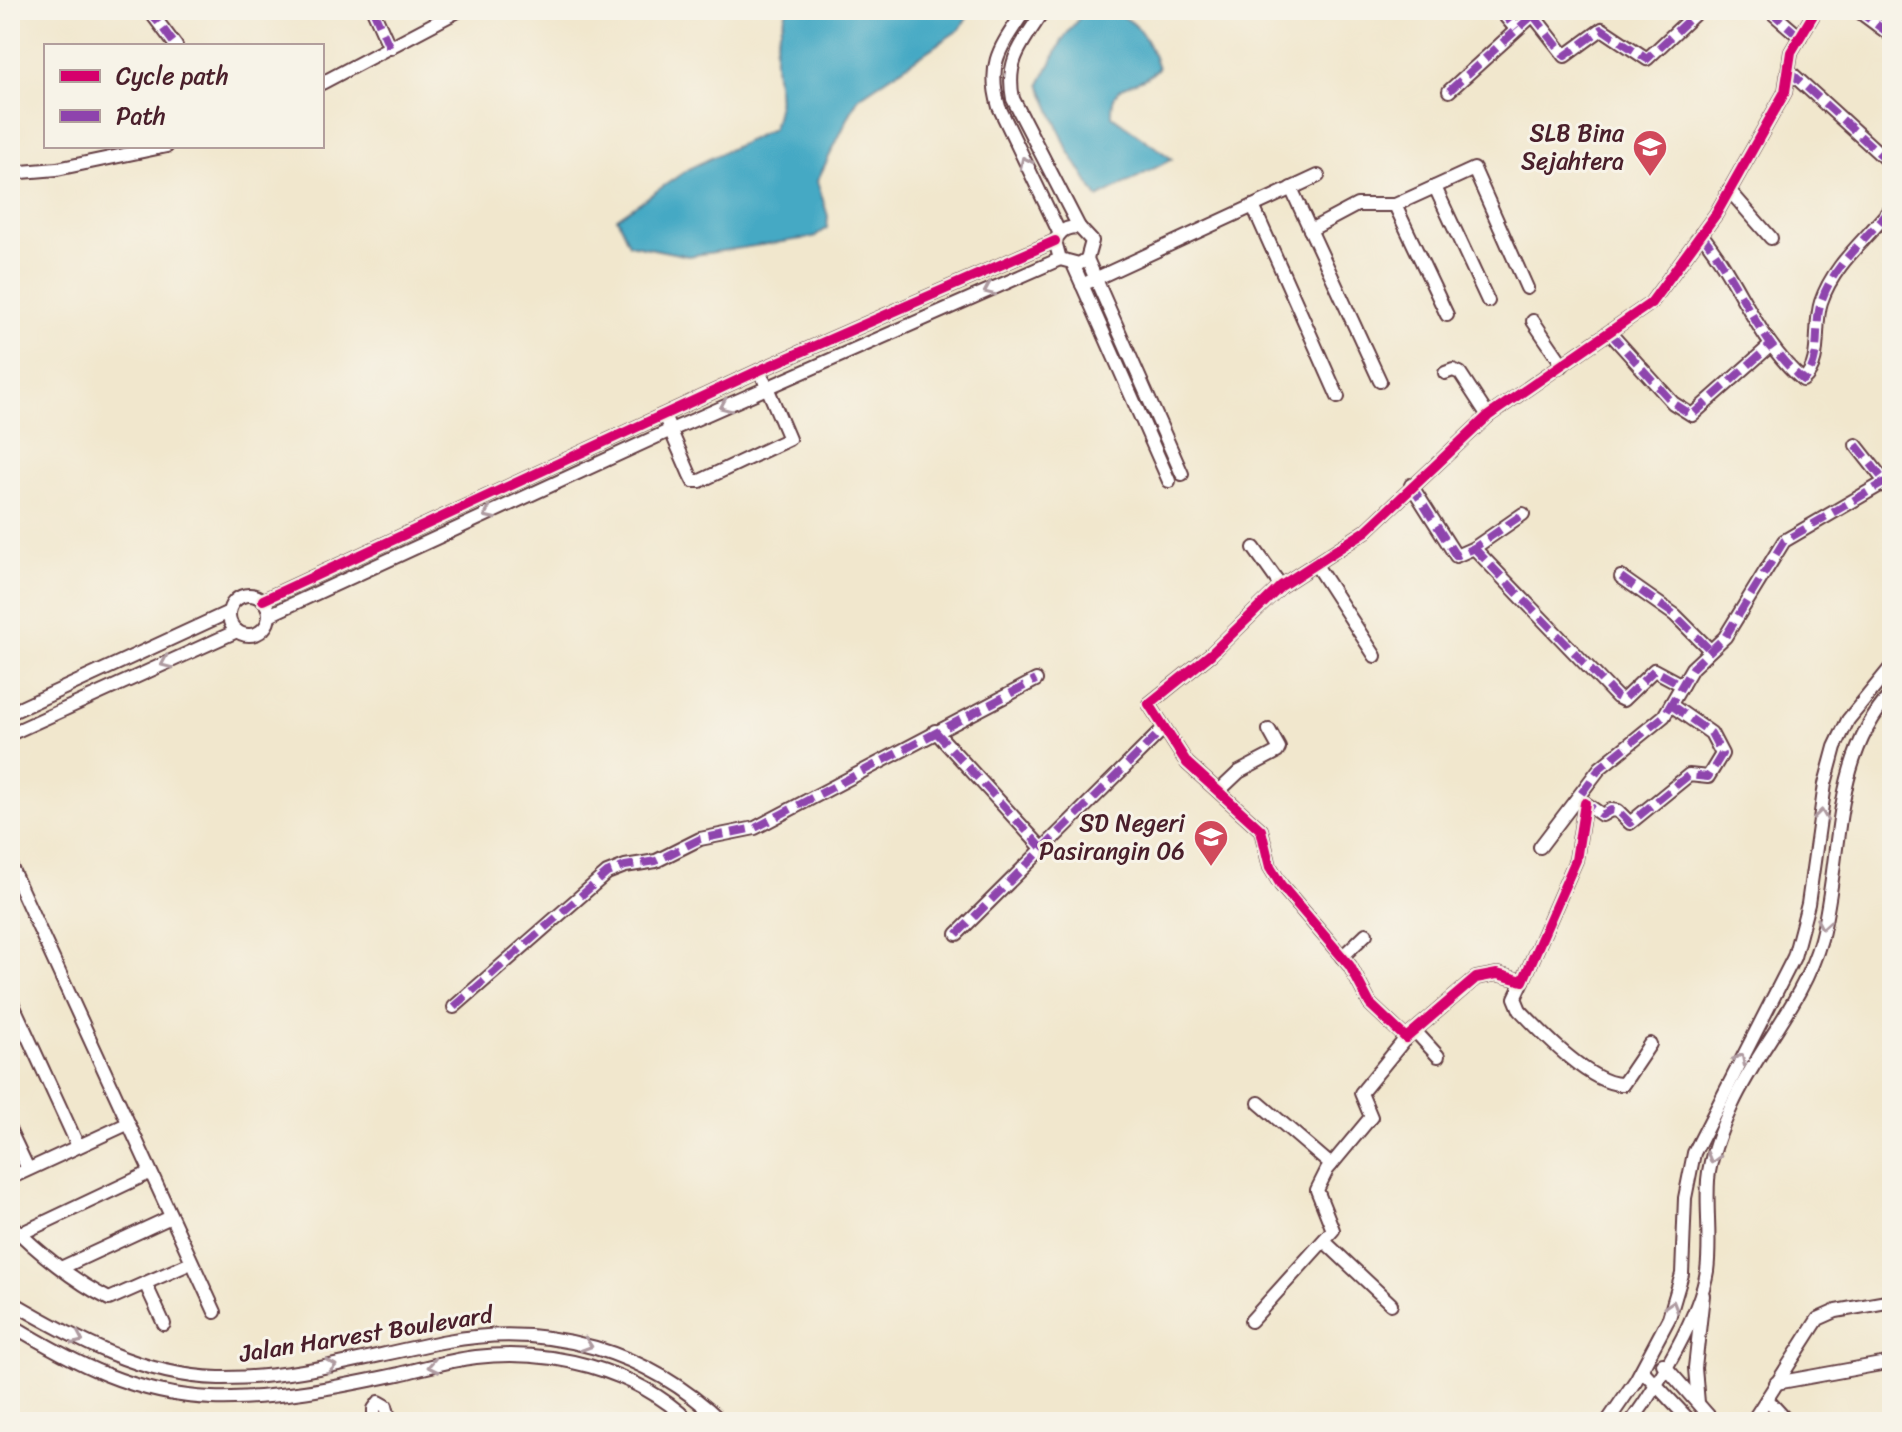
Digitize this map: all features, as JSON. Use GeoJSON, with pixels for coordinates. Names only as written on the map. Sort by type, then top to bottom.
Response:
{"type":"FeatureCollection","features":[{"type":"Feature","properties":{"kind":"street"},"geometry":{"type":"LineString","coordinates":[[149,10],[174,44]]}},
{"type":"Feature","properties":{"kind":"street"},"geometry":{"type":"LineString","coordinates":[[373,10],[390,48]]}},
{"type":"Feature","properties":{"kind":"street"},"geometry":{"type":"LineString","coordinates":[[324,82],[460,10]]}},
{"type":"Feature","properties":{"kind":"street"},"geometry":{"type":"LineString","coordinates":[[1025,10],[998,52],[992,70],[999,107],[1169,481]]}},
{"type":"Feature","properties":{"kind":"street"},"geometry":{"type":"LineString","coordinates":[[1044,10],[1010,63],[1009,80],[1013,99],[1079,227],[1092,241],[1087,259],[1182,474]]}},
{"type":"Feature","properties":{"kind":"street"},"geometry":{"type":"LineString","coordinates":[[1500,10],[1516,29]]}},
{"type":"Feature","properties":{"kind":"street"},"geometry":{"type":"LineString","coordinates":[[1769,10],[1800,37]]}},
{"type":"Feature","properties":{"kind":"street"},"geometry":{"type":"LineString","coordinates":[[1438,1056],[1370,1004],[1342,957],[1272,873],[1264,834],[1220,790],[1187,763],[1149,704],[1151,699],[1211,654],[1281,586],[1366,531],[1411,485],[1488,416],[1651,303],[1729,190],[1785,92],[1791,52],[1816,10]]}},
{"type":"Feature","properties":{"kind":"street"},"geometry":{"type":"LineString","coordinates":[[1857,10],[1892,36]]}},
{"type":"Feature","properties":{"kind":"street"},"geometry":{"type":"LineString","coordinates":[[1449,91],[1534,13],[1565,56],[1568,57],[1602,29],[1647,59],[1697,11]]}},
{"type":"Feature","properties":{"kind":"street"},"geometry":{"type":"LineString","coordinates":[[1789,71],[1892,165]]}},
{"type":"Feature","properties":{"kind":"street"},"geometry":{"type":"LineString","coordinates":[[10,173],[57,169],[157,148]]}},
{"type":"Feature","properties":{"kind":"street"},"geometry":{"type":"LineString","coordinates":[[1310,230],[1357,205],[1395,205],[1474,169],[1527,288]]}},
{"type":"Feature","properties":{"kind":"street"},"geometry":{"type":"LineString","coordinates":[[1082,285],[1318,176]]}},
{"type":"Feature","properties":{"kind":"street"},"geometry":{"type":"LineString","coordinates":[[1435,187],[1488,301]]}},
{"type":"Feature","properties":{"kind":"street"},"geometry":{"type":"LineString","coordinates":[[1291,188],[1380,381]]}},
{"type":"Feature","properties":{"kind":"street"},"geometry":{"type":"LineString","coordinates":[[1729,190],[1771,238]]}},
{"type":"Feature","properties":{"kind":"street"},"geometry":{"type":"LineString","coordinates":[[1395,205],[1447,315]]}},
{"type":"Feature","properties":{"kind":"street"},"geometry":{"type":"LineString","coordinates":[[1253,206],[1338,397]]}},
{"type":"Feature","properties":{"kind":"street"},"geometry":{"type":"LineString","coordinates":[[1701,234],[1726,266],[1771,345],[1800,379],[1806,379],[1812,369],[1819,307],[1828,284],[1837,268],[1892,207]]}},
{"type":"Feature","properties":{"kind":"street"},"geometry":{"type":"LineString","coordinates":[[263,600],[663,414],[1057,237],[1068,227],[1079,227]]}},
{"type":"Feature","properties":{"kind":"street"},"geometry":{"type":"LineString","coordinates":[[269,615],[768,387],[1067,261],[1087,259]]}},
{"type":"Feature","properties":{"kind":"street"},"geometry":{"type":"LineString","coordinates":[[1533,321],[1563,365]]}},
{"type":"Feature","properties":{"kind":"street"},"geometry":{"type":"LineString","coordinates":[[1610,333],[1673,403],[1692,415],[1771,345]]}},
{"type":"Feature","properties":{"kind":"street"},"geometry":{"type":"LineString","coordinates":[[663,414],[693,481],[700,481],[789,439],[760,370]]}},
{"type":"Feature","properties":{"kind":"street"},"geometry":{"type":"LineString","coordinates":[[1445,373],[1453,370],[1460,373],[1488,416]]}},
{"type":"Feature","properties":{"kind":"street"},"geometry":{"type":"LineString","coordinates":[[1650,1044],[1623,1084],[1613,1084],[1594,1076],[1520,1010],[1515,998],[1576,860],[1582,801],[1600,768],[1662,719],[1692,668],[1725,637],[1784,541],[1889,480],[1856,445]]}},
{"type":"Feature","properties":{"kind":"street"},"geometry":{"type":"LineString","coordinates":[[1411,485],[1453,554],[1461,555],[1474,548],[1523,514]]}},
{"type":"Feature","properties":{"kind":"street"},"geometry":{"type":"LineString","coordinates":[[1254,548],[1281,586]]}},
{"type":"Feature","properties":{"kind":"street"},"geometry":{"type":"LineString","coordinates":[[1474,548],[1617,697],[1623,700],[1654,670],[1682,685]]}},
{"type":"Feature","properties":{"kind":"street"},"geometry":{"type":"LineString","coordinates":[[1316,565],[1375,656]]}},
{"type":"Feature","properties":{"kind":"street"},"geometry":{"type":"LineString","coordinates":[[1621,577],[1675,615],[1710,650]]}},
{"type":"Feature","properties":{"kind":"street"},"geometry":{"type":"LineString","coordinates":[[253,595],[263,600],[269,615],[266,626],[258,633],[247,635],[237,631],[230,623],[229,612],[233,602],[242,596],[253,595]]}},
{"type":"Feature","properties":{"kind":"street"},"geometry":{"type":"LineString","coordinates":[[10,713],[229,612]]}},
{"type":"Feature","properties":{"kind":"street"},"geometry":{"type":"LineString","coordinates":[[10,734],[237,631]]}},
{"type":"Feature","properties":{"kind":"street"},"geometry":{"type":"LineString","coordinates":[[1607,1422],[1651,1355],[1669,1318],[1682,1274],[1685,1198],[1694,1153],[1794,957],[1808,904],[1825,784],[1835,747],[1848,720],[1892,666]]}},
{"type":"Feature","properties":{"kind":"street"},"geometry":{"type":"LineString","coordinates":[[454,1007],[607,873],[625,866],[656,861],[700,839],[755,828],[1036,680]]}},
{"type":"Feature","properties":{"kind":"street"},"geometry":{"type":"LineString","coordinates":[[1698,1403],[1695,1368],[1708,1261],[1711,1160],[1732,1103],[1794,1002],[1820,941],[1850,762],[1876,711],[1892,693]]}},
{"type":"Feature","properties":{"kind":"street"},"geometry":{"type":"LineString","coordinates":[[1582,801],[1602,815],[1611,810],[1618,811],[1630,823],[1689,775],[1708,777],[1722,754],[1711,733],[1671,705]]}},
{"type":"Feature","properties":{"kind":"street"},"geometry":{"type":"LineString","coordinates":[[957,934],[1041,847],[1163,729]]}},
{"type":"Feature","properties":{"kind":"street"},"geometry":{"type":"LineString","coordinates":[[1220,790],[1239,772],[1277,752],[1279,748],[1269,730]]}},
{"type":"Feature","properties":{"kind":"street"},"geometry":{"type":"LineString","coordinates":[[935,731],[1041,847]]}},
{"type":"Feature","properties":{"kind":"street"},"geometry":{"type":"LineString","coordinates":[[1540,847],[1566,810],[1582,801]]}},
{"type":"Feature","properties":{"kind":"street"},"geometry":{"type":"LineString","coordinates":[[10,865],[215,1312]]}},
{"type":"Feature","properties":{"kind":"street"},"geometry":{"type":"LineString","coordinates":[[1342,957],[1366,934]]}},
{"type":"Feature","properties":{"kind":"street"},"geometry":{"type":"LineString","coordinates":[[1251,1321],[1334,1227],[1316,1193],[1331,1165],[1371,1117],[1360,1097],[1361,1093],[1411,1035],[1479,976],[1497,974],[1523,981]]}},
{"type":"Feature","properties":{"kind":"street"},"geometry":{"type":"LineString","coordinates":[[10,998],[78,1146]]}},
{"type":"Feature","properties":{"kind":"street"},"geometry":{"type":"LineString","coordinates":[[1259,1103],[1331,1165]]}},
{"type":"Feature","properties":{"kind":"street"},"geometry":{"type":"LineString","coordinates":[[10,1178],[127,1124]]}},
{"type":"Feature","properties":{"kind":"street"},"geometry":{"type":"LineString","coordinates":[[10,1131],[28,1169]]}},
{"type":"Feature","properties":{"kind":"street"},"geometry":{"type":"LineString","coordinates":[[149,1173],[15,1229],[63,1267],[76,1283],[109,1299],[191,1263]]}},
{"type":"Feature","properties":{"kind":"street"},"geometry":{"type":"LineString","coordinates":[[63,1267],[171,1217]]}},
{"type":"Feature","properties":{"kind":"street"},"geometry":{"type":"LineString","coordinates":[[1324,1241],[1391,1304]]}},
{"type":"Feature","properties":{"kind":"street"},"geometry":{"type":"LineString","coordinates":[[146,1285],[164,1324]]}},
{"type":"Feature","properties":{"kind":"street"},"geometry":{"type":"LineString","coordinates":[[1631,1422],[1657,1384],[1703,1288]]}},
{"type":"Feature","properties":{"kind":"street","name":"Jalan Harvest Boulevard"},"geometry":{"type":"LineString","coordinates":[[10,1301],[67,1335],[120,1358],[175,1374],[219,1378],[273,1376],[475,1337],[512,1334],[570,1339],[628,1358],[675,1382],[722,1422]]}},
{"type":"Feature","properties":{"kind":"street"},"geometry":{"type":"LineString","coordinates":[[1752,1422],[1818,1319],[1836,1311],[1892,1301]]}},
{"type":"Feature","properties":{"kind":"street","name":"Jalan Harvest Boulevard"},"geometry":{"type":"LineString","coordinates":[[10,1324],[95,1372],[172,1394],[214,1398],[273,1395],[374,1379],[477,1357],[559,1359],[593,1367],[637,1384],[690,1422]]}},
{"type":"Feature","properties":{"kind":"street"},"geometry":{"type":"LineString","coordinates":[[475,1337],[477,1357]]}},
{"type":"Feature","properties":{"kind":"street"},"geometry":{"type":"LineString","coordinates":[[1651,1355],[1666,1367],[1714,1422]]}},
{"type":"Feature","properties":{"kind":"street"},"geometry":{"type":"LineString","coordinates":[[1776,1383],[1892,1362]]}},
{"type":"Feature","properties":{"kind":"street"},"geometry":{"type":"LineString","coordinates":[[1642,1370],[1691,1422]]}},
{"type":"Feature","properties":{"kind":"street"},"geometry":{"type":"LineString","coordinates":[[172,1394],[175,1374]]}},
{"type":"Feature","properties":{"kind":"street"},"geometry":{"type":"LineString","coordinates":[[374,1379],[379,1402],[374,1409],[374,1422]]}},
{"type":"Feature","properties":{"kind":"street"},"geometry":{"type":"LineString","coordinates":[[1767,1399],[1788,1422]]}},
{"type":"Feature","properties":{"kind":"street"},"geometry":{"type":"LineString","coordinates":[[379,1402],[386,1406],[390,1422]]}},
{"type":"Feature","properties":{"kind":"water"},"geometry":{"type":"Polygon","coordinates":[[[787,10],[972,10],[960,29],[858,98],[817,181],[828,216],[827,228],[815,237],[688,256],[629,244],[617,218],[690,168],[772,129],[779,98],[775,48],[787,10]]]}},
{"type":"Feature","properties":{"kind":"water"},"geometry":{"type":"Polygon","coordinates":[[[1085,10],[1113,13],[1124,18],[1141,32],[1147,42],[1158,68],[1142,80],[1120,89],[1113,103],[1112,116],[1172,159],[1098,198],[1068,150],[1040,84],[1063,39],[1085,10]]]}},
{"type":"Feature","properties":{"kind":"marked path"},"geometry":{"type":"LineString","coordinates":[[149,10],[174,44]]}},
{"type":"Feature","properties":{"kind":"marked path"},"geometry":{"type":"LineString","coordinates":[[373,10],[390,48]]}},
{"type":"Feature","properties":{"kind":"marked path"},"geometry":{"type":"LineString","coordinates":[[1500,10],[1516,29]]}},
{"type":"Feature","properties":{"kind":"marked path"},"geometry":{"type":"LineString","coordinates":[[1449,91],[1533,15],[1534,10]]}},
{"type":"Feature","properties":{"kind":"marked path"},"geometry":{"type":"LineString","coordinates":[[1533,15],[1565,56],[1602,29],[1647,59],[1699,10]]}},
{"type":"Feature","properties":{"kind":"marked path"},"geometry":{"type":"LineString","coordinates":[[1769,10],[1800,37]]}},
{"type":"Feature","properties":{"kind":"marked path"},"geometry":{"type":"LineString","coordinates":[[1857,10],[1892,36]]}},
{"type":"Feature","properties":{"kind":"marked path"},"geometry":{"type":"LineString","coordinates":[[1789,71],[1892,165]]}},
{"type":"Feature","properties":{"kind":"marked path"},"geometry":{"type":"LineString","coordinates":[[1701,234],[1773,347],[1803,380],[1813,364],[1819,312],[1827,288],[1843,263],[1892,207]]}},
{"type":"Feature","properties":{"kind":"marked path"},"geometry":{"type":"LineString","coordinates":[[1610,333],[1673,403],[1692,415],[1771,345]]}},
{"type":"Feature","properties":{"kind":"marked path"},"geometry":{"type":"LineString","coordinates":[[1856,445],[1886,483]]}},
{"type":"Feature","properties":{"kind":"marked path"},"geometry":{"type":"LineString","coordinates":[[1671,705],[1711,733],[1722,754],[1708,777],[1689,775],[1630,823],[1618,811],[1611,810],[1602,815],[1578,798],[1600,768],[1664,716],[1692,668],[1725,637],[1784,541],[1892,478]]}},
{"type":"Feature","properties":{"kind":"marked path"},"geometry":{"type":"LineString","coordinates":[[1411,485],[1456,556],[1474,548],[1523,514]]}},
{"type":"Feature","properties":{"kind":"marked path"},"geometry":{"type":"LineString","coordinates":[[1474,548],[1617,697],[1623,700],[1654,670],[1682,685]]}},
{"type":"Feature","properties":{"kind":"marked path"},"geometry":{"type":"LineString","coordinates":[[1621,577],[1675,615],[1710,650]]}},
{"type":"Feature","properties":{"kind":"marked path"},"geometry":{"type":"LineString","coordinates":[[454,1007],[607,873],[625,866],[656,861],[700,839],[755,828],[1036,680]]}},
{"type":"Feature","properties":{"kind":"marked path"},"geometry":{"type":"LineString","coordinates":[[957,934],[1163,729]]}},
{"type":"Feature","properties":{"kind":"marked path"},"geometry":{"type":"LineString","coordinates":[[935,731],[1041,847]]}},
{"type":"Feature","properties":{"kind":"cycle path"},"geometry":{"type":"LineString","coordinates":[[1585,803],[1576,860],[1523,981],[1497,974],[1476,978],[1406,1038],[1370,1004],[1350,966],[1281,885],[1270,867],[1261,830],[1187,763],[1149,704],[1211,654],[1281,586],[1366,531],[1488,416],[1651,303],[1716,214],[1785,92],[1791,52],[1816,10]]}},
{"type":"Feature","properties":{"kind":"cycle path"},"geometry":{"type":"LineString","coordinates":[[263,600],[760,370],[1055,241]]}},
{"type":"Feature","properties":{"kind":"place","name":"SLB Bina Sejahtera"},"geometry":{"type":"Point","coordinates":[1650,178]}},
{"type":"Feature","properties":{"kind":"place","name":"SD Negeri Pasirangin 06"},"geometry":{"type":"Point","coordinates":[1211,868]}}]}
